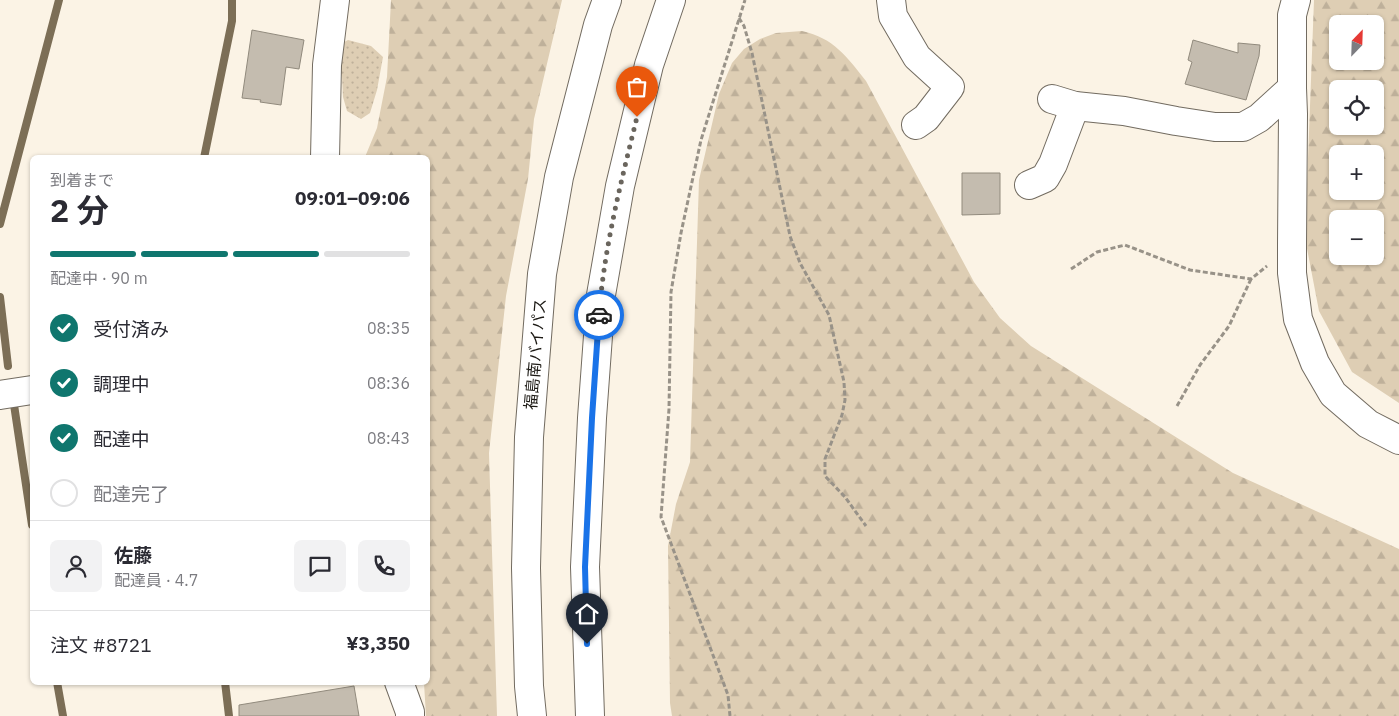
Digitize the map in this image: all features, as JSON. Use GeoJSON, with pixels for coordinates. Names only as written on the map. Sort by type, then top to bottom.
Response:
{"type":"FeatureCollection","features":[{"type":"Feature","properties":{"kind":"main road"},"geometry":{"type":"LineString","coordinates":[[325,155],[327,66],[334,0]]}},
{"type":"Feature","properties":{"kind":"main road","name":"福島南バイパス"},"geometry":{"type":"LineString","coordinates":[[532,716],[529,686],[526,568],[529,437],[542,274],[559,178],[598,25],[607,0]]}},
{"type":"Feature","properties":{"kind":"main road"},"geometry":{"type":"LineString","coordinates":[[590,716],[585,567],[592,418],[601,295],[620,186],[649,65],[671,0]]}},
{"type":"Feature","properties":{"kind":"main road"},"geometry":{"type":"LineString","coordinates":[[891,0],[893,16],[917,57],[950,88],[926,118],[916,125]]}},
{"type":"Feature","properties":{"kind":"main road"},"geometry":{"type":"LineString","coordinates":[[1296,0],[1292,15],[1292,273],[1298,320],[1315,363],[1333,394],[1368,424],[1399,440]]}},
{"type":"Feature","properties":{"kind":"main road"},"geometry":{"type":"LineString","coordinates":[[1029,185],[1045,178],[1053,164],[1063,103],[1124,111],[1215,127],[1243,127],[1260,118],[1292,88]]}},
{"type":"Feature","properties":{"kind":"main road"},"geometry":{"type":"LineString","coordinates":[[0,395],[30,390]]}},
{"type":"Feature","properties":{"kind":"main road"},"geometry":{"type":"LineString","coordinates":[[400,685],[410,716]]}},
{"type":"Feature","properties":{"kind":"path"},"geometry":{"type":"LineString","coordinates":[[730,716],[728,695],[661,517],[669,409],[671,292],[681,232],[701,140],[745,0]]}},
{"type":"Feature","properties":{"kind":"path"},"geometry":{"type":"LineString","coordinates":[[739,18],[744,26],[752,53],[790,236],[800,263],[829,315],[843,375],[845,400],[842,415],[825,459],[824,476],[845,497],[866,526]]}},
{"type":"Feature","properties":{"kind":"path"},"geometry":{"type":"LineString","coordinates":[[1177,406],[1200,365],[1229,326],[1251,279],[1292,244]]}},
{"type":"Feature","properties":{"kind":"path"},"geometry":{"type":"LineString","coordinates":[[1071,269],[1098,252],[1125,245],[1190,270],[1251,279]]}},
{"type":"Feature","properties":{"kind":"green space"},"geometry":{"type":"Polygon","coordinates":[[[391,0],[562,0],[534,119],[528,179],[506,296],[489,453],[497,716],[426,716],[424,685],[430,685],[430,155],[366,155],[377,128],[387,77],[391,0]]]}},
{"type":"Feature","properties":{"kind":"green space"},"geometry":{"type":"Polygon","coordinates":[[[1314,0],[1399,0],[1399,403],[1352,372],[1319,311],[1305,238],[1314,0]]]}},
{"type":"Feature","properties":{"kind":"green space"},"geometry":{"type":"Polygon","coordinates":[[[802,31],[823,38],[839,50],[866,81],[974,282],[1000,318],[1031,346],[1233,473],[1399,549],[1399,716],[672,716],[670,703],[668,546],[676,504],[690,462],[699,180],[719,94],[732,63],[744,49],[760,39],[776,33],[802,31]]]}},
{"type":"Feature","properties":{"kind":"green space"},"geometry":{"type":"Polygon","coordinates":[[[348,40],[371,46],[383,57],[377,90],[370,113],[361,119],[347,111],[343,97],[342,76],[333,48],[348,40]]]}},
{"type":"Feature","properties":{"kind":"building"},"geometry":{"type":"Polygon","coordinates":[[[252,30],[304,40],[299,69],[286,67],[281,105],[242,98],[252,30]]]}},
{"type":"Feature","properties":{"kind":"building"},"geometry":{"type":"Polygon","coordinates":[[[1193,40],[1238,53],[1238,43],[1260,45],[1259,56],[1246,100],[1185,84],[1192,62],[1188,60],[1193,40]]]}},
{"type":"Feature","properties":{"kind":"building"},"geometry":{"type":"Polygon","coordinates":[[[962,173],[1000,173],[1000,214],[962,215],[962,173]]]}},
{"type":"Feature","properties":{"kind":"building"},"geometry":{"type":"Polygon","coordinates":[[[354,686],[359,716],[239,716],[239,705],[354,686]]]}},
{"type":"Feature","properties":{"kind":"waterway"},"geometry":{"type":"LineString","coordinates":[[0,224],[59,0]]}},
{"type":"Feature","properties":{"kind":"waterway"},"geometry":{"type":"LineString","coordinates":[[205,155],[232,21],[232,0]]}},
{"type":"Feature","properties":{"kind":"waterway"},"geometry":{"type":"LineString","coordinates":[[0,297],[8,366]]}},
{"type":"Feature","properties":{"kind":"waterway"},"geometry":{"type":"LineString","coordinates":[[13,398],[30,512]]}},
{"type":"Feature","properties":{"kind":"waterway"},"geometry":{"type":"LineString","coordinates":[[58,685],[63,716]]}},
{"type":"Feature","properties":{"kind":"waterway"},"geometry":{"type":"LineString","coordinates":[[225,685],[229,716]]}},
{"type":"Feature","properties":{"kind":"way so far"},"geometry":{"type":"LineString","coordinates":[[599,315],[620,186],[637,117]]}},
{"type":"Feature","properties":{"kind":"route"},"geometry":{"type":"LineString","coordinates":[[587,644],[585,567],[599,315]]}}]}
